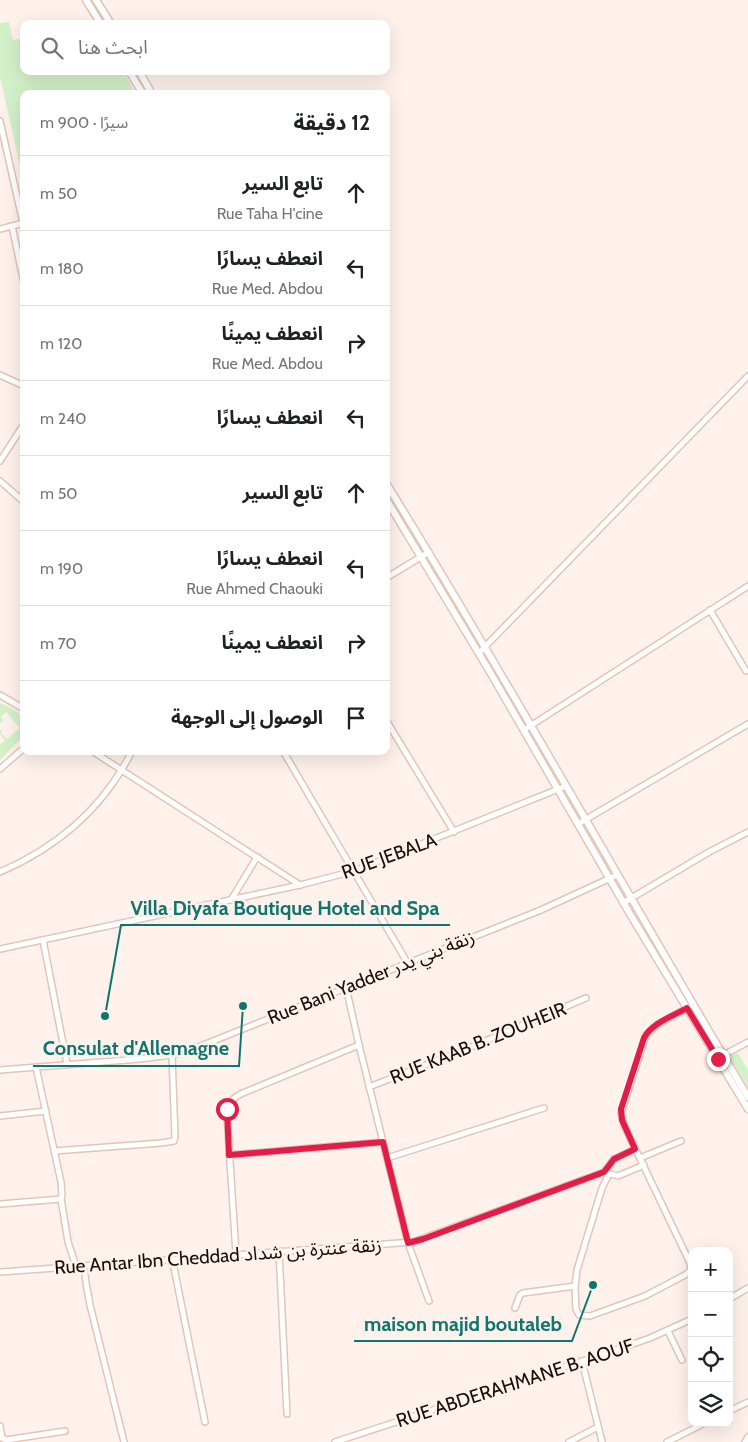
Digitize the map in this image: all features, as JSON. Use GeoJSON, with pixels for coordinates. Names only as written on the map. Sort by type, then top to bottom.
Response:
{"type":"FeatureCollection","features":[{"type":"Feature","properties":{"kind":"street"},"geometry":{"type":"LineString","coordinates":[[86,0],[98,20]]}},
{"type":"Feature","properties":{"kind":"street"},"geometry":{"type":"LineString","coordinates":[[96,0],[108,20]]}},
{"type":"Feature","properties":{"kind":"street"},"geometry":{"type":"LineString","coordinates":[[131,75],[141,90]]}},
{"type":"Feature","properties":{"kind":"street"},"geometry":{"type":"LineString","coordinates":[[141,75],[150,90]]}},
{"type":"Feature","properties":{"kind":"street"},"geometry":{"type":"LineString","coordinates":[[0,121],[20,210]]}},
{"type":"Feature","properties":{"kind":"street"},"geometry":{"type":"LineString","coordinates":[[0,229],[20,224]]}},
{"type":"Feature","properties":{"kind":"street"},"geometry":{"type":"LineString","coordinates":[[12,226],[20,264]]}},
{"type":"Feature","properties":{"kind":"street"},"geometry":{"type":"LineString","coordinates":[[0,375],[20,384]]}},
{"type":"Feature","properties":{"kind":"street"},"geometry":{"type":"LineString","coordinates":[[479,653],[748,376]]}},
{"type":"Feature","properties":{"kind":"street"},"geometry":{"type":"LineString","coordinates":[[0,461],[20,430]]}},
{"type":"Feature","properties":{"kind":"street"},"geometry":{"type":"LineString","coordinates":[[0,481],[20,498]]}},
{"type":"Feature","properties":{"kind":"street"},"geometry":{"type":"LineString","coordinates":[[390,489],[429,552],[531,725],[630,899],[694,1005],[748,1109]]}},
{"type":"Feature","properties":{"kind":"street"},"geometry":{"type":"LineString","coordinates":[[390,506],[479,653],[623,903],[687,1008],[748,1097]]}},
{"type":"Feature","properties":{"kind":"street"},"geometry":{"type":"LineString","coordinates":[[390,575],[429,552]]}},
{"type":"Feature","properties":{"kind":"street"},"geometry":{"type":"LineString","coordinates":[[524,730],[748,586]]}},
{"type":"Feature","properties":{"kind":"street"},"geometry":{"type":"LineString","coordinates":[[710,610],[746,672]]}},
{"type":"Feature","properties":{"kind":"street"},"geometry":{"type":"LineString","coordinates":[[0,695],[20,708]]}},
{"type":"Feature","properties":{"kind":"street"},"geometry":{"type":"LineString","coordinates":[[578,824],[748,724]]}},
{"type":"Feature","properties":{"kind":"street"},"geometry":{"type":"LineString","coordinates":[[390,727],[454,832]]}},
{"type":"Feature","properties":{"kind":"street"},"geometry":{"type":"LineString","coordinates":[[0,769],[20,752]]}},
{"type":"Feature","properties":{"kind":"street"},"geometry":{"type":"LineString","coordinates":[[98,755],[300,885]]}},
{"type":"Feature","properties":{"kind":"street"},"geometry":{"type":"LineString","coordinates":[[0,872],[50,846],[71,829],[104,795],[122,770],[130,755]]}},
{"type":"Feature","properties":{"kind":"street"},"geometry":{"type":"LineString","coordinates":[[285,755],[407,962]]}},
{"type":"Feature","properties":{"kind":"street","name":"RUE JEBALA"},"geometry":{"type":"LineString","coordinates":[[0,949],[300,885],[354,871],[566,786]]}},
{"type":"Feature","properties":{"kind":"street"},"geometry":{"type":"LineString","coordinates":[[623,903],[709,852],[748,832]]}},
{"type":"Feature","properties":{"kind":"street"},"geometry":{"type":"LineString","coordinates":[[231,900],[257,857]]}},
{"type":"Feature","properties":{"kind":"street","name":"Rue Bani Yadder زنقة بني يدر"},"geometry":{"type":"LineString","coordinates":[[0,1070],[140,1059],[172,1055],[198,1047],[541,910],[617,875]]}},
{"type":"Feature","properties":{"kind":"street"},"geometry":{"type":"LineString","coordinates":[[43,940],[67,1064]]}},
{"type":"Feature","properties":{"kind":"street"},"geometry":{"type":"LineString","coordinates":[[346,987],[408,1243],[430,1301]]}},
{"type":"Feature","properties":{"kind":"street","name":"RUE KAAB B. ZOUHEIR"},"geometry":{"type":"LineString","coordinates":[[369,1087],[464,1050],[586,998]]}},
{"type":"Feature","properties":{"kind":"street"},"geometry":{"type":"LineString","coordinates":[[635,1149],[614,1159],[606,1173],[581,1254],[575,1286],[577,1311],[580,1316],[590,1316],[645,1296],[691,1270],[688,1258],[622,1122],[621,1111],[644,1038],[648,1032],[658,1024],[694,1005]]}},
{"type":"Feature","properties":{"kind":"street"},"geometry":{"type":"LineString","coordinates":[[236,1254],[226,1112],[228,1105],[233,1099],[359,1046]]}},
{"type":"Feature","properties":{"kind":"street"},"geometry":{"type":"LineString","coordinates":[[721,1057],[746,1046]]}},
{"type":"Feature","properties":{"kind":"street"},"geometry":{"type":"LineString","coordinates":[[54,1150],[173,1142],[175,1136],[172,1055]]}},
{"type":"Feature","properties":{"kind":"street"},"geometry":{"type":"LineString","coordinates":[[36,1067],[61,1182],[61,1199],[68,1242],[76,1266]]}},
{"type":"Feature","properties":{"kind":"street"},"geometry":{"type":"LineString","coordinates":[[387,1158],[544,1108]]}},
{"type":"Feature","properties":{"kind":"street"},"geometry":{"type":"LineString","coordinates":[[0,1116],[46,1111]]}},
{"type":"Feature","properties":{"kind":"street"},"geometry":{"type":"LineString","coordinates":[[640,1158],[682,1141]]}},
{"type":"Feature","properties":{"kind":"street"},"geometry":{"type":"LineString","coordinates":[[229,1155],[383,1142]]}},
{"type":"Feature","properties":{"kind":"street"},"geometry":{"type":"LineString","coordinates":[[606,1173],[618,1176],[644,1166]]}},
{"type":"Feature","properties":{"kind":"street","name":"Rue Antar Ibn Cheddad زنقة عنترة بن شداد"},"geometry":{"type":"LineString","coordinates":[[0,1272],[172,1258],[408,1243],[606,1173]]}},
{"type":"Feature","properties":{"kind":"street"},"geometry":{"type":"LineString","coordinates":[[0,1204],[61,1199]]}},
{"type":"Feature","properties":{"kind":"street"},"geometry":{"type":"LineString","coordinates":[[278,1251],[287,1414]]}},
{"type":"Feature","properties":{"kind":"street"},"geometry":{"type":"LineString","coordinates":[[172,1258],[205,1422]]}},
{"type":"Feature","properties":{"kind":"street"},"geometry":{"type":"LineString","coordinates":[[84,1265],[90,1305],[124,1442]]}},
{"type":"Feature","properties":{"kind":"street"},"geometry":{"type":"LineString","coordinates":[[0,1266],[0,1272]]}},
{"type":"Feature","properties":{"kind":"street"},"geometry":{"type":"LineString","coordinates":[[515,1308],[522,1294],[575,1286]]}},
{"type":"Feature","properties":{"kind":"street"},"geometry":{"type":"LineString","coordinates":[[733,1297],[748,1288]]}},
{"type":"Feature","properties":{"kind":"street","name":"RUE ABDERAHMANE B. AOUF"},"geometry":{"type":"LineString","coordinates":[[335,1442],[634,1344],[688,1321]]}},
{"type":"Feature","properties":{"kind":"street"},"geometry":{"type":"LineString","coordinates":[[668,1330],[682,1360]]}},
{"type":"Feature","properties":{"kind":"street"},"geometry":{"type":"LineString","coordinates":[[582,1361],[602,1442]]}},
{"type":"Feature","properties":{"kind":"street"},"geometry":{"type":"LineString","coordinates":[[733,1409],[748,1402]]}},
{"type":"Feature","properties":{"kind":"street"},"geometry":{"type":"LineString","coordinates":[[0,1426],[2,1436],[6,1440],[65,1432]]}},
{"type":"Feature","properties":{"kind":"street"},"geometry":{"type":"LineString","coordinates":[[569,1442],[598,1427]]}},
{"type":"Feature","properties":{"kind":"street"},"geometry":{"type":"LineString","coordinates":[[667,1442],[697,1427]]}},
{"type":"Feature","properties":{"kind":"street"},"geometry":{"type":"LineString","coordinates":[[745,1442],[748,1437]]}},
{"type":"Feature","properties":{"kind":"green space"},"geometry":{"type":"Polygon","coordinates":[[[9,22],[13,40],[20,39],[20,75],[125,75],[134,90],[20,90],[20,166],[0,77],[0,23],[9,22]]]}},
{"type":"Feature","properties":{"kind":"green space"},"geometry":{"type":"Polygon","coordinates":[[[1,703],[20,714],[20,728],[6,712],[1,717],[4,720],[0,724],[1,703]]]}},
{"type":"Feature","properties":{"kind":"green space"},"geometry":{"type":"Polygon","coordinates":[[[20,728],[20,739],[0,760],[0,744],[5,741],[0,734],[0,729],[7,739],[20,728]]]}},
{"type":"Feature","properties":{"kind":"green space"},"geometry":{"type":"Polygon","coordinates":[[[738,1053],[748,1070],[748,1087],[729,1056],[738,1053]]]}},
{"type":"Feature","properties":{"kind":"place","name":"Consulat d'Allemagne"},"geometry":{"type":"Point","coordinates":[243,1006]}},
{"type":"Feature","properties":{"kind":"place","name":"Villa Diyafa Boutique Hotel and Spa"},"geometry":{"type":"Point","coordinates":[105,1016]}},
{"type":"Feature","properties":{"kind":"place","name":"maison majid boutaleb"},"geometry":{"type":"Point","coordinates":[593,1285]}},
{"type":"Feature","properties":{"kind":"route"},"geometry":{"type":"LineString","coordinates":[[227,1109],[229,1155],[383,1142],[408,1243],[604,1172],[614,1159],[635,1149],[622,1120],[621,1109],[644,1038],[658,1024],[687,1008],[718,1059]]}}]}
